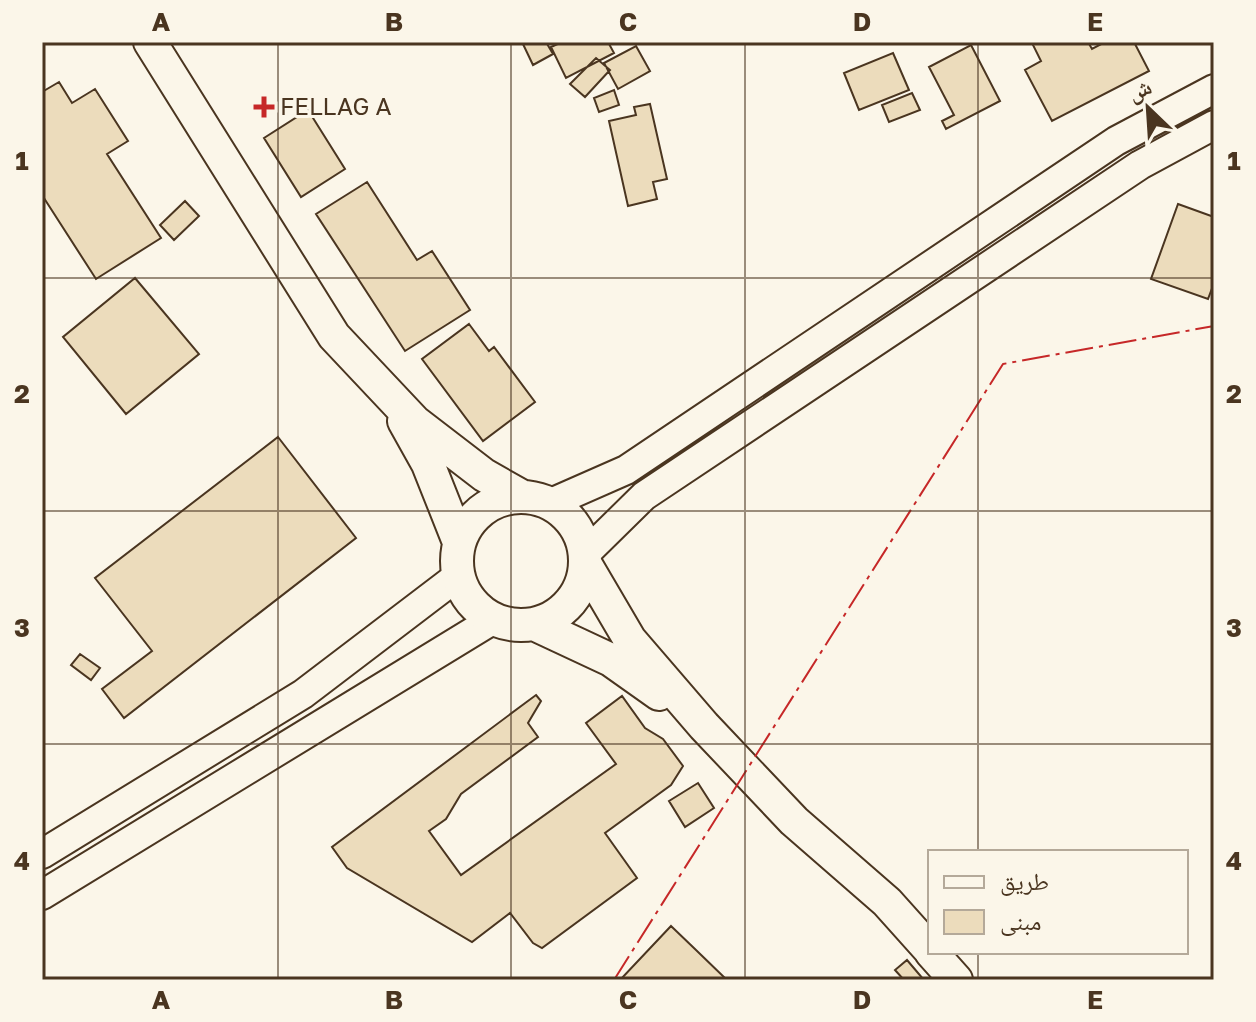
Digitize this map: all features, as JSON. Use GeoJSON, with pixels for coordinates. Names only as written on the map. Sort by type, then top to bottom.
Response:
{"type":"FeatureCollection","features":[{"type":"Feature","properties":{"kind":"main road"},"geometry":{"type":"LineString","coordinates":[[150,42],[334,336],[384,392],[448,450],[575,524],[586,559],[630,640],[704,726],[794,821],[887,902],[928,948]]}},
{"type":"Feature","properties":{"kind":"main road"},"geometry":{"type":"LineString","coordinates":[[384,392],[428,464],[459,542],[458,576],[471,601],[494,619],[507,624],[534,624],[554,617],[570,603],[581,585],[586,559]]}},
{"type":"Feature","properties":{"kind":"main road"},"geometry":{"type":"LineString","coordinates":[[459,542],[468,524],[483,509],[500,499],[536,500]]}},
{"type":"Feature","properties":{"kind":"main road"},"geometry":{"type":"LineString","coordinates":[[534,624],[611,660],[704,726]]}},
{"type":"Feature","properties":{"kind":"main road"},"geometry":{"type":"LineString","coordinates":[[934,954],[956,980]]}},
{"type":"Feature","properties":{"kind":"street"},"geometry":{"type":"LineString","coordinates":[[536,500],[626,470],[1104,149],[1214,89]]}},
{"type":"Feature","properties":{"kind":"street"},"geometry":{"type":"LineString","coordinates":[[586,559],[644,496],[1140,165],[1214,125]]}},
{"type":"Feature","properties":{"kind":"street"},"geometry":{"type":"LineString","coordinates":[[42,854],[303,694],[458,576]]}},
{"type":"Feature","properties":{"kind":"street"},"geometry":{"type":"LineString","coordinates":[[42,895],[494,619]]}},
{"type":"Feature","properties":{"kind":"building"},"geometry":{"type":"Polygon","coordinates":[[[522,42],[546,42],[553,54],[533,65],[522,42]]]}},
{"type":"Feature","properties":{"kind":"building"},"geometry":{"type":"Polygon","coordinates":[[[562,42],[608,42],[614,53],[566,78],[551,47],[562,42]]]}},
{"type":"Feature","properties":{"kind":"building"},"geometry":{"type":"Polygon","coordinates":[[[1038,42],[1088,42],[1092,49],[1105,42],[1134,42],[1149,71],[1052,121],[1025,70],[1041,61],[1033,45],[1038,42]]]}},
{"type":"Feature","properties":{"kind":"building"},"geometry":{"type":"Polygon","coordinates":[[[971,45],[1000,101],[946,129],[942,121],[954,115],[929,67],[971,45]]]}},
{"type":"Feature","properties":{"kind":"building"},"geometry":{"type":"Polygon","coordinates":[[[636,46],[650,71],[618,89],[604,63],[636,46]]]}},
{"type":"Feature","properties":{"kind":"building"},"geometry":{"type":"Polygon","coordinates":[[[893,53],[909,90],[859,110],[844,73],[893,53]]]}},
{"type":"Feature","properties":{"kind":"building"},"geometry":{"type":"Polygon","coordinates":[[[596,58],[610,70],[585,97],[570,84],[596,58]]]}},
{"type":"Feature","properties":{"kind":"building"},"geometry":{"type":"Polygon","coordinates":[[[59,82],[72,103],[95,89],[128,141],[107,154],[161,238],[96,279],[42,195],[42,92],[59,82]]]}},
{"type":"Feature","properties":{"kind":"building"},"geometry":{"type":"Polygon","coordinates":[[[614,90],[619,105],[599,112],[594,98],[614,90]]]}},
{"type":"Feature","properties":{"kind":"building"},"geometry":{"type":"Polygon","coordinates":[[[912,93],[920,110],[889,122],[882,105],[912,93]]]}},
{"type":"Feature","properties":{"kind":"building"},"geometry":{"type":"Polygon","coordinates":[[[650,104],[667,179],[653,182],[657,199],[628,206],[609,121],[636,115],[634,107],[650,104]]]}},
{"type":"Feature","properties":{"kind":"building"},"geometry":{"type":"Polygon","coordinates":[[[308,110],[345,169],[301,197],[264,138],[308,110]]]}},
{"type":"Feature","properties":{"kind":"building"},"geometry":{"type":"Polygon","coordinates":[[[367,182],[417,260],[432,251],[470,310],[405,351],[316,214],[367,182]]]}},
{"type":"Feature","properties":{"kind":"building"},"geometry":{"type":"Polygon","coordinates":[[[185,201],[199,216],[174,240],[160,225],[185,201]]]}},
{"type":"Feature","properties":{"kind":"building"},"geometry":{"type":"Polygon","coordinates":[[[1178,204],[1214,217],[1214,283],[1208,299],[1151,279],[1178,204]]]}},
{"type":"Feature","properties":{"kind":"building"},"geometry":{"type":"Polygon","coordinates":[[[135,278],[199,354],[126,414],[63,337],[135,278]]]}},
{"type":"Feature","properties":{"kind":"building"},"geometry":{"type":"Polygon","coordinates":[[[469,324],[489,351],[494,347],[535,402],[483,441],[422,359],[469,324]]]}},
{"type":"Feature","properties":{"kind":"building"},"geometry":{"type":"Polygon","coordinates":[[[278,437],[356,538],[124,718],[102,689],[152,651],[95,578],[278,437]]]}},
{"type":"Feature","properties":{"kind":"building"},"geometry":{"type":"Polygon","coordinates":[[[80,654],[100,668],[91,680],[71,665],[80,654]]]}},
{"type":"Feature","properties":{"kind":"building"},"geometry":{"type":"Polygon","coordinates":[[[536,695],[541,701],[528,723],[538,737],[461,794],[446,819],[429,831],[461,875],[616,764],[586,723],[622,696],[645,728],[663,739],[683,766],[671,785],[605,833],[637,878],[542,948],[533,943],[510,913],[472,942],[347,868],[332,847],[536,695]]]}},
{"type":"Feature","properties":{"kind":"building"},"geometry":{"type":"Polygon","coordinates":[[[698,783],[714,808],[685,827],[669,801],[698,783]]]}},
{"type":"Feature","properties":{"kind":"building"},"geometry":{"type":"Polygon","coordinates":[[[671,926],[696,950],[727,980],[620,980],[671,926]]]}},
{"type":"Feature","properties":{"kind":"building"},"geometry":{"type":"Polygon","coordinates":[[[907,960],[924,980],[904,980],[895,970],[907,960]]]}},
{"type":"Feature","properties":{"kind":"power"},"geometry":{"type":"LineString","coordinates":[[614,980],[1003,364],[1214,326]]}},
{"type":"Feature","properties":{"kind":"place","name":"FELLAG A"},"geometry":{"type":"Point","coordinates":[264,107]}}]}
